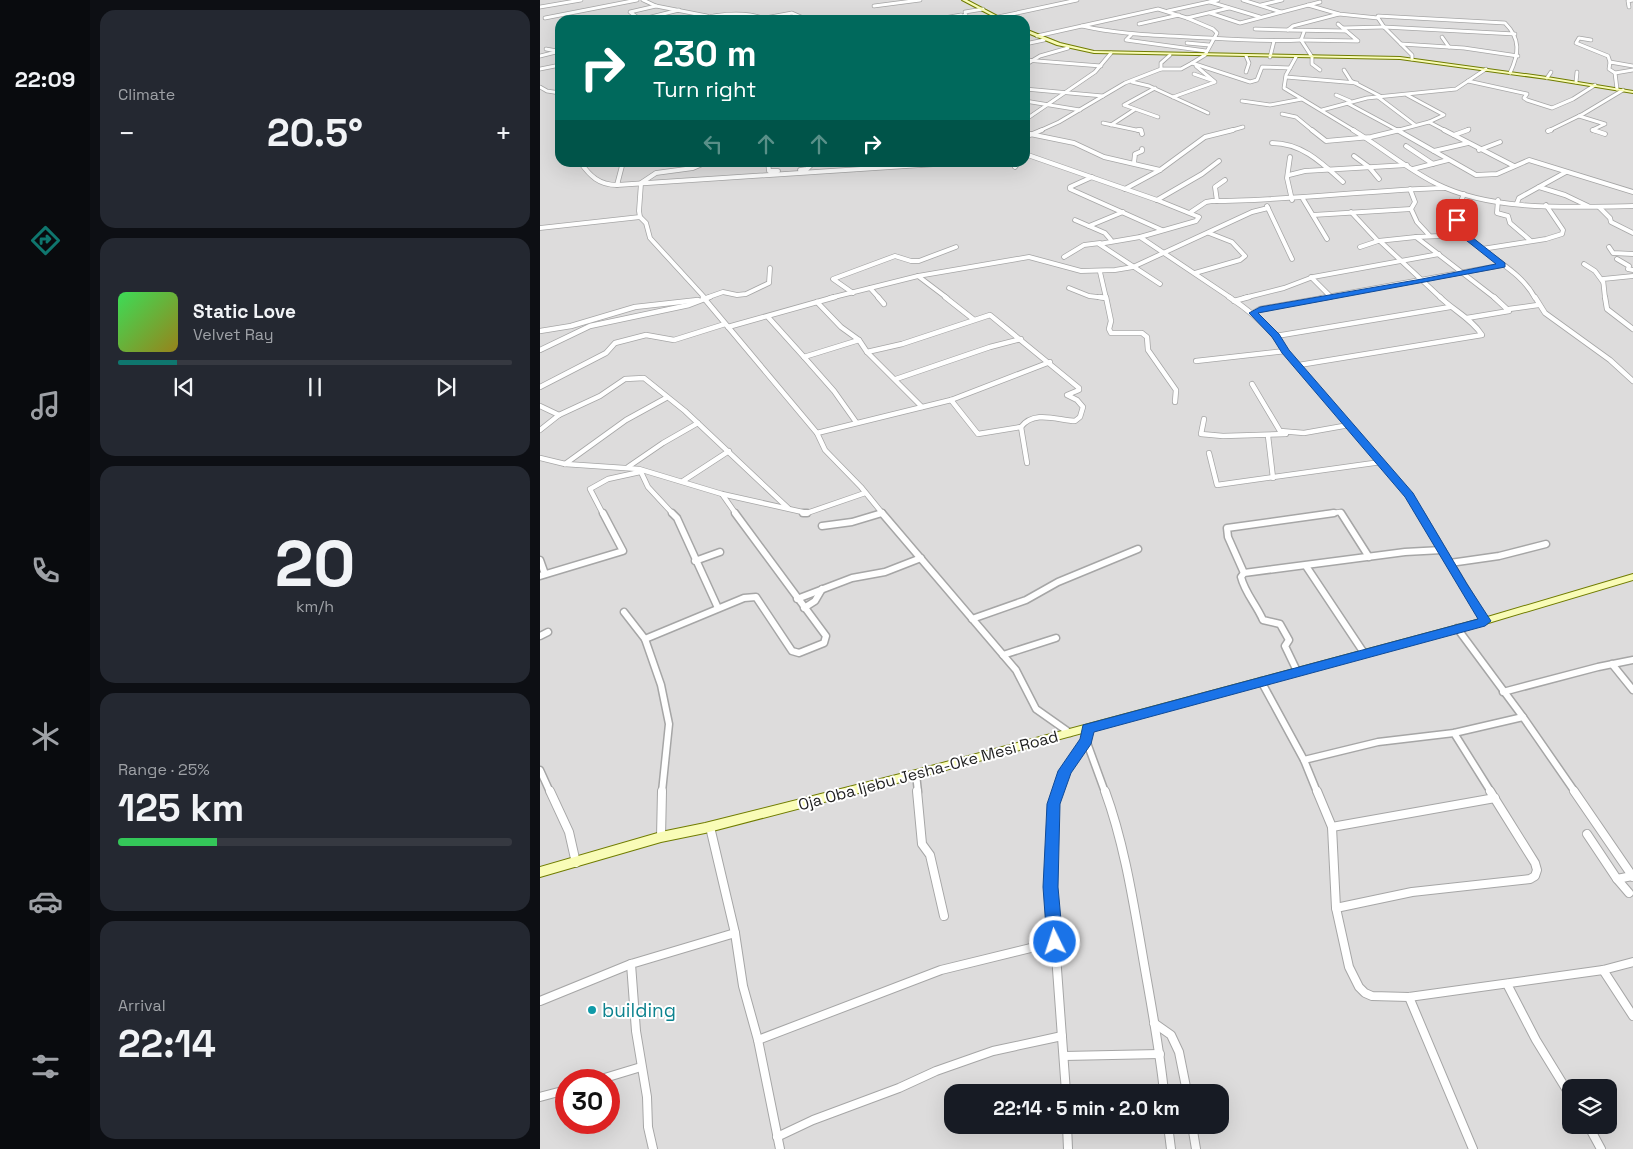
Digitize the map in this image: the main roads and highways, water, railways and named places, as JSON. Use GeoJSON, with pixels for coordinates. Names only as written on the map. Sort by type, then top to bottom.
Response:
{"type":"FeatureCollection","features":[{"type":"Feature","properties":{"kind":"main road"},"geometry":{"type":"LineString","coordinates":[[964,0],[995,15]]}},
{"type":"Feature","properties":{"kind":"main road"},"geometry":{"type":"LineString","coordinates":[[1030,32],[1044,40],[1068,48],[1111,53],[1170,55],[1206,53],[1270,57],[1382,57],[1412,59],[1633,92]]}},
{"type":"Feature","properties":{"kind":"main road","name":"Oja Oba Ijebu Jesha-Oke Mesi Road"},"geometry":{"type":"LineString","coordinates":[[540,872],[661,837],[710,827],[916,774],[1485,621],[1633,577]]}},
{"type":"Feature","properties":{"kind":"place","name":"building"},"geometry":{"type":"Point","coordinates":[592,1010]}}]}
